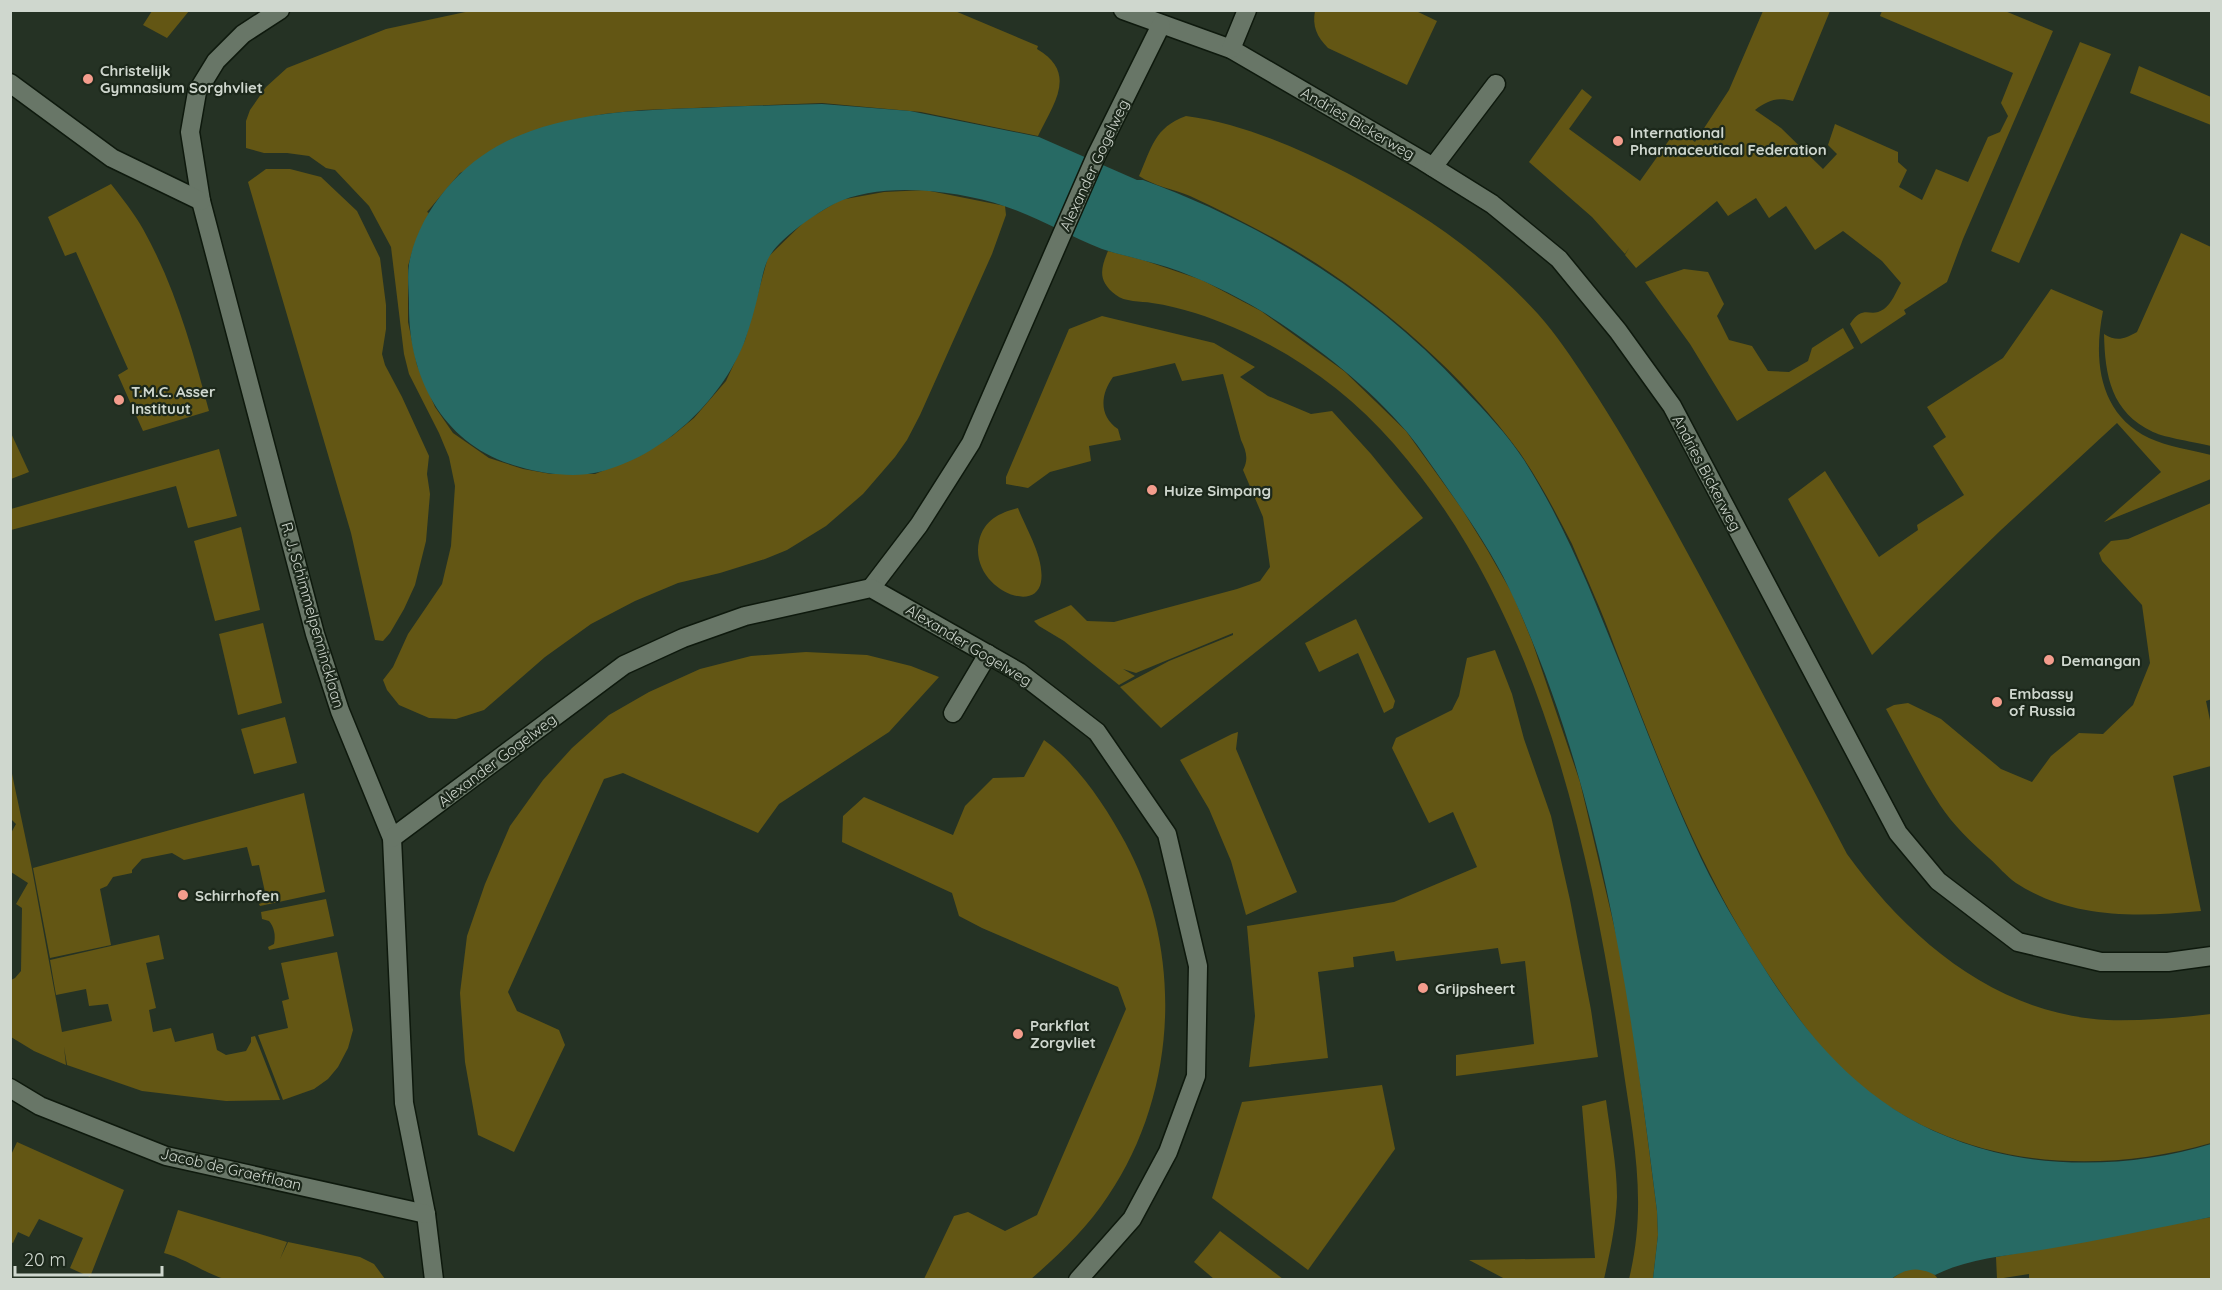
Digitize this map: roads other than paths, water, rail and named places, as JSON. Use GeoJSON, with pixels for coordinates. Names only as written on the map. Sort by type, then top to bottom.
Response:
{"type":"FeatureCollection","features":[{"type":"Feature","properties":{"kind":"street"},"geometry":{"type":"LineString","coordinates":[[201,201],[190,132],[197,93],[216,61],[243,34],[280,10]]}},
{"type":"Feature","properties":{"kind":"street","name":"Andries Bickerweg"},"geometry":{"type":"LineString","coordinates":[[1123,10],[1231,49],[1492,204],[1559,259],[1618,330],[1672,406],[1898,833],[1938,880],[2018,942],[2101,962],[2168,962],[2211,956]]}},
{"type":"Feature","properties":{"kind":"street"},"geometry":{"type":"LineString","coordinates":[[1231,49],[1247,10]]}},
{"type":"Feature","properties":{"kind":"street","name":"Alexander Gogelweg"},"geometry":{"type":"LineString","coordinates":[[392,838],[624,664],[683,638],[745,616],[871,588],[920,525],[971,443],[1096,156],[1161,25]]}},
{"type":"Feature","properties":{"kind":"street"},"geometry":{"type":"LineString","coordinates":[[10,83],[112,158],[201,201]]}},
{"type":"Feature","properties":{"kind":"street"},"geometry":{"type":"LineString","coordinates":[[1433,167],[1496,84]]}},
{"type":"Feature","properties":{"kind":"street","name":"R. J. Schimmelpennincklaan"},"geometry":{"type":"LineString","coordinates":[[201,201],[315,634],[340,711],[392,838],[404,1102],[426,1214],[434,1280]]}},
{"type":"Feature","properties":{"kind":"street","name":"Alexander Gogelweg"},"geometry":{"type":"LineString","coordinates":[[871,588],[1019,672],[1097,732],[1167,834],[1198,966],[1196,1076],[1168,1152],[1132,1219],[1078,1280]]}},
{"type":"Feature","properties":{"kind":"street"},"geometry":{"type":"LineString","coordinates":[[952,713],[988,654]]}},
{"type":"Feature","properties":{"kind":"street","name":"Jacob de Graefflaan"},"geometry":{"type":"LineString","coordinates":[[10,1088],[40,1106],[166,1156],[426,1214]]}},
{"type":"Feature","properties":{"kind":"water"},"geometry":{"type":"Polygon","coordinates":[[[822,104],[910,111],[1039,137],[1232,218],[1315,265],[1355,292],[1393,322],[1429,354],[1487,414],[1517,450],[1539,485],[1553,510],[1600,613],[1674,798],[1709,874],[1746,939],[1788,1004],[1835,1061],[1890,1107],[1956,1140],[1994,1152],[2047,1161],[2103,1162],[2158,1156],[2211,1144],[2211,1217],[2088,1242],[1990,1258],[1962,1264],[1935,1275],[1917,1269],[1901,1273],[1890,1280],[1653,1279],[1658,1235],[1657,1211],[1636,1055],[1609,900],[1570,748],[1545,674],[1515,601],[1492,556],[1465,513],[1407,432],[1375,398],[1302,338],[1252,305],[1204,281],[1167,267],[1102,249],[1029,216],[985,200],[918,190],[873,192],[826,208],[776,247],[765,267],[744,343],[734,365],[704,406],[686,424],[667,440],[645,453],[623,464],[590,474],[539,472],[493,457],[470,444],[451,426],[436,406],[415,358],[410,332],[408,269],[414,245],[431,209],[457,177],[472,163],[488,151],[528,132],[577,119],[652,110],[822,104]]]}},
{"type":"Feature","properties":{"kind":"place","name":"Christelijk Gymnasium Sorghvliet"},"geometry":{"type":"Point","coordinates":[88,79]}},
{"type":"Feature","properties":{"kind":"place","name":"International Pharmaceutical Federation"},"geometry":{"type":"Point","coordinates":[1618,141]}},
{"type":"Feature","properties":{"kind":"place","name":"T.M.C. Asser Instituut"},"geometry":{"type":"Point","coordinates":[119,400]}},
{"type":"Feature","properties":{"kind":"place","name":"Huize Simpang"},"geometry":{"type":"Point","coordinates":[1152,490]}},
{"type":"Feature","properties":{"kind":"place","name":"Demangan"},"geometry":{"type":"Point","coordinates":[2049,660]}},
{"type":"Feature","properties":{"kind":"place","name":"Embassy of Russia"},"geometry":{"type":"Point","coordinates":[1997,702]}},
{"type":"Feature","properties":{"kind":"place","name":"Schirrhofen"},"geometry":{"type":"Point","coordinates":[183,895]}},
{"type":"Feature","properties":{"kind":"place","name":"Grijpsheert"},"geometry":{"type":"Point","coordinates":[1423,988]}},
{"type":"Feature","properties":{"kind":"place","name":"Parkflat Zorgvliet"},"geometry":{"type":"Point","coordinates":[1018,1034]}}]}
